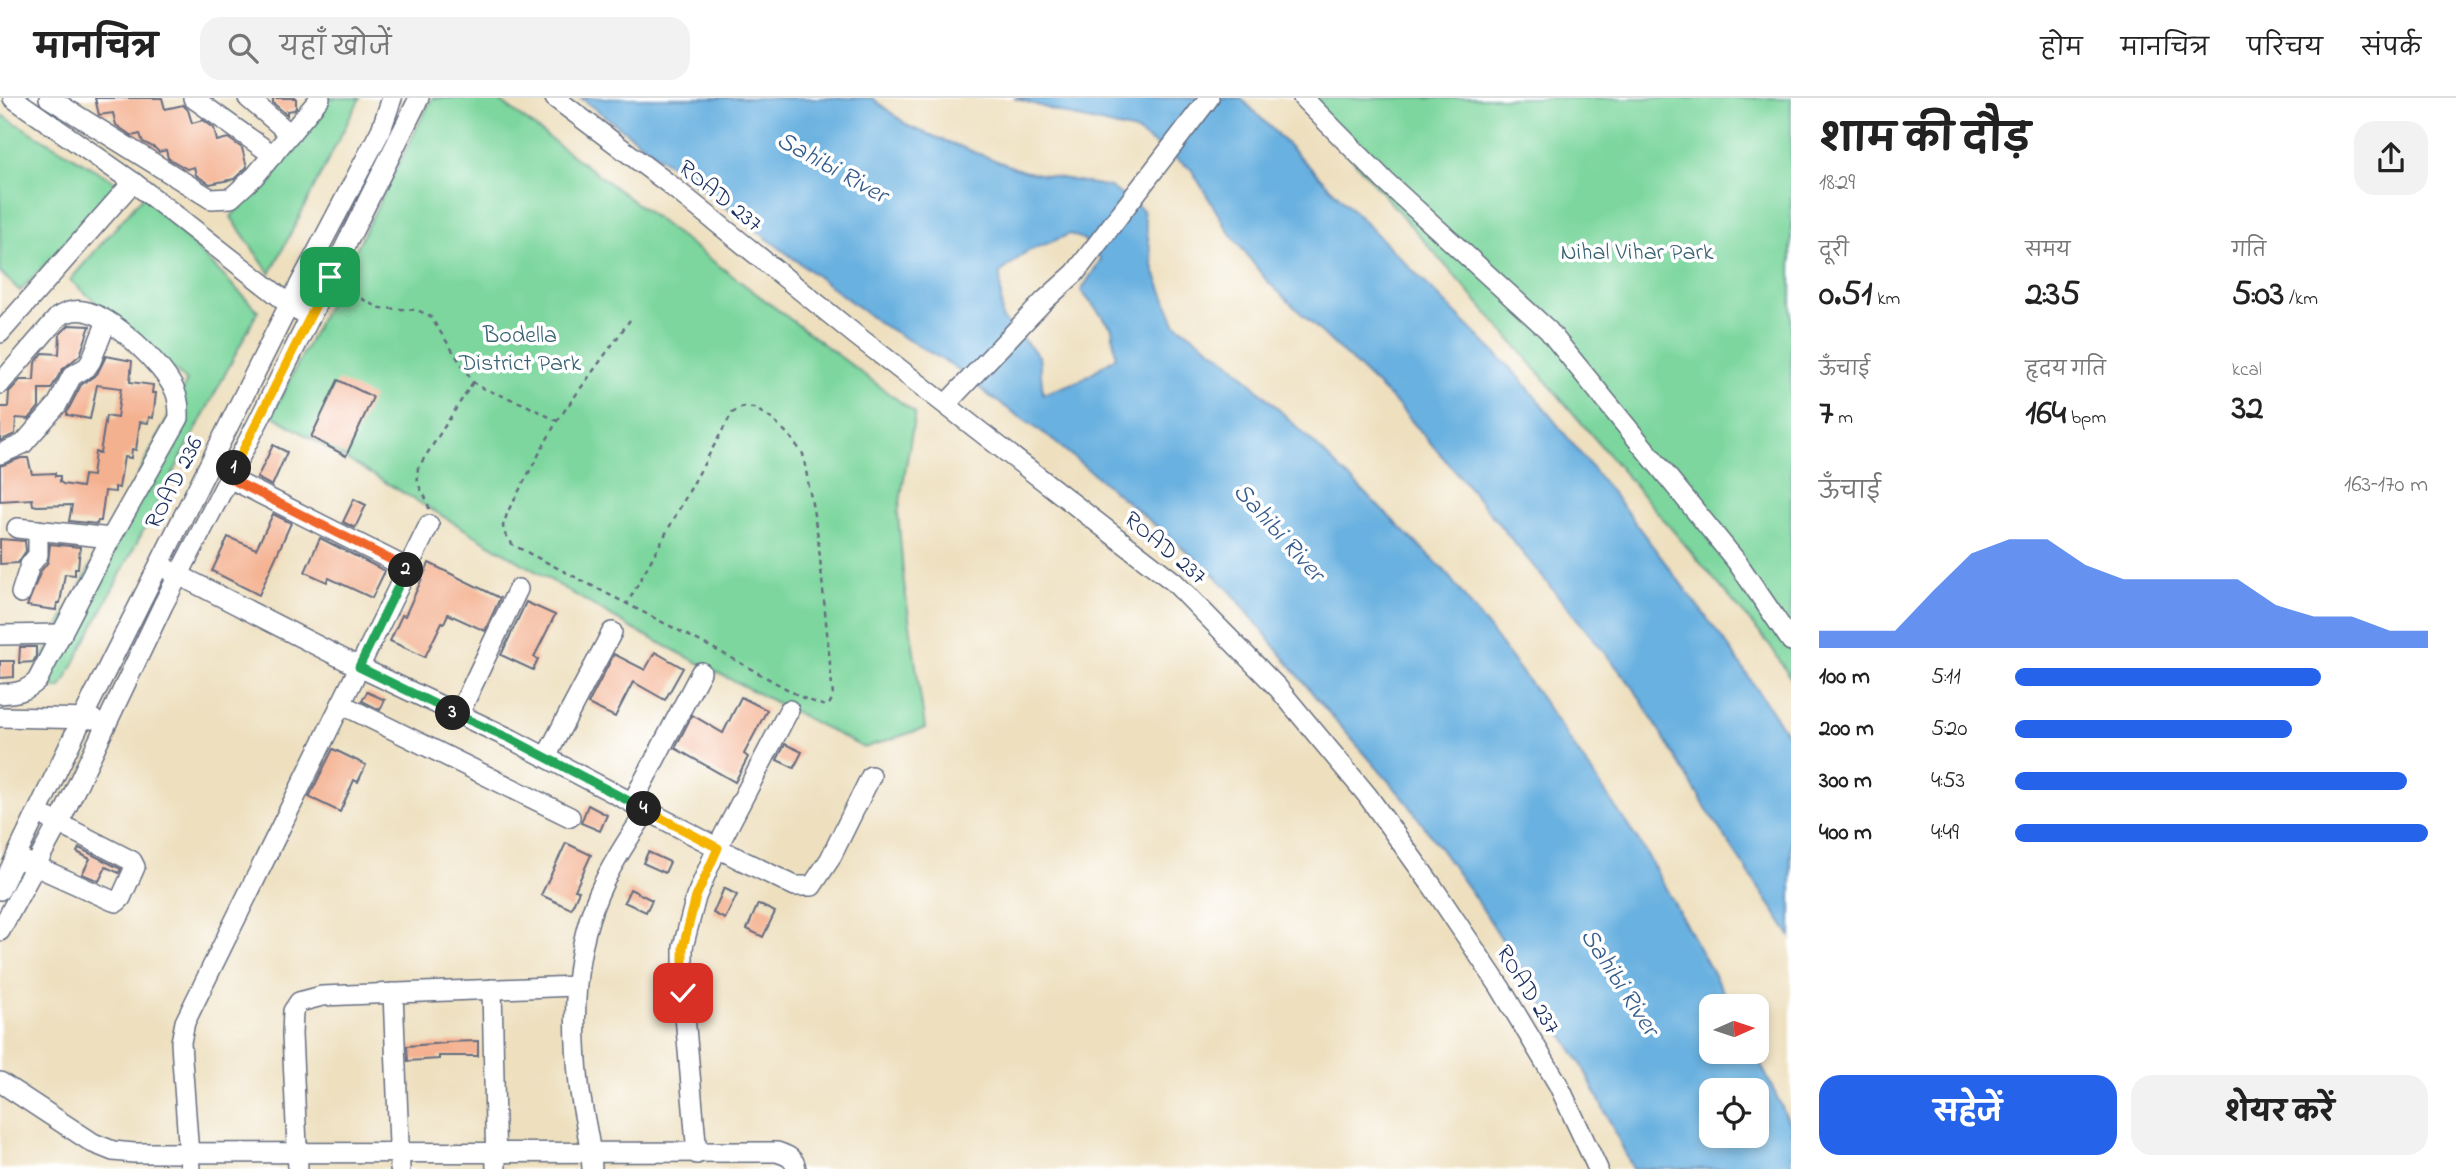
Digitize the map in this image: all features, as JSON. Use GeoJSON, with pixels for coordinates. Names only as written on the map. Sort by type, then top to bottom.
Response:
{"type":"FeatureCollection","features":[{"type":"Feature","properties":{"kind":"street"},"geometry":{"type":"LineString","coordinates":[[13,98],[137,185],[309,320]]}},
{"type":"Feature","properties":{"kind":"street"},"geometry":{"type":"LineString","coordinates":[[48,98],[82,108],[158,166],[211,199],[231,198],[273,155],[320,98]]}},
{"type":"Feature","properties":{"kind":"street"},"geometry":{"type":"LineString","coordinates":[[193,98],[273,155]]}},
{"type":"Feature","properties":{"kind":"street"},"geometry":{"type":"LineString","coordinates":[[248,98],[290,134]]}},
{"type":"Feature","properties":{"kind":"street"},"geometry":{"type":"LineString","coordinates":[[391,98],[411,116]]}},
{"type":"Feature","properties":{"kind":"street","name":"ROAD 236"},"geometry":{"type":"LineString","coordinates":[[0,891],[83,717],[290,303],[381,130],[391,98]]}},
{"type":"Feature","properties":{"kind":"street"},"geometry":{"type":"LineString","coordinates":[[0,931],[58,823],[108,721],[187,580],[229,478],[419,98]]}},
{"type":"Feature","properties":{"kind":"street","name":"ROAD 237"},"geometry":{"type":"LineString","coordinates":[[555,98],[669,184],[857,337],[1174,582],[1278,688],[1367,795],[1500,987],[1558,1084],[1598,1169]]}},
{"type":"Feature","properties":{"kind":"street"},"geometry":{"type":"LineString","coordinates":[[946,404],[1044,301],[1075,273],[1209,98]]}},
{"type":"Feature","properties":{"kind":"street"},"geometry":{"type":"LineString","coordinates":[[1314,101],[1385,181],[1548,330],[1737,562],[1791,641]]}},
{"type":"Feature","properties":{"kind":"street"},"geometry":{"type":"LineString","coordinates":[[0,333],[137,185],[158,166]]}},
{"type":"Feature","properties":{"kind":"street"},"geometry":{"type":"LineString","coordinates":[[0,384],[58,317],[69,311],[83,310],[107,321],[160,368],[176,392],[180,406],[179,418],[111,537],[37,681],[27,690],[0,694]]}},
{"type":"Feature","properties":{"kind":"street"},"geometry":{"type":"LineString","coordinates":[[0,454],[23,443],[57,405],[72,376],[87,367],[91,361],[107,321]]}},
{"type":"Feature","properties":{"kind":"street"},"geometry":{"type":"LineString","coordinates":[[229,478],[407,568]]}},
{"type":"Feature","properties":{"kind":"street"},"geometry":{"type":"LineString","coordinates":[[190,1161],[181,1042],[186,1022],[429,525]]}},
{"type":"Feature","properties":{"kind":"street"},"geometry":{"type":"LineString","coordinates":[[17,528],[111,537]]}},
{"type":"Feature","properties":{"kind":"street"},"geometry":{"type":"LineString","coordinates":[[21,593],[30,565],[38,555],[38,530]]}},
{"type":"Feature","properties":{"kind":"street"},"geometry":{"type":"LineString","coordinates":[[159,565],[359,667],[546,757],[795,886],[812,886],[830,859],[871,776]]}},
{"type":"Feature","properties":{"kind":"street"},"geometry":{"type":"LineString","coordinates":[[458,716],[518,589]]}},
{"type":"Feature","properties":{"kind":"street"},"geometry":{"type":"LineString","coordinates":[[546,757],[612,632]]}},
{"type":"Feature","properties":{"kind":"street"},"geometry":{"type":"LineString","coordinates":[[0,635],[62,634]]}},
{"type":"Feature","properties":{"kind":"street"},"geometry":{"type":"LineString","coordinates":[[592,1161],[577,1066],[577,971],[591,914],[602,885],[701,672]]}},
{"type":"Feature","properties":{"kind":"street"},"geometry":{"type":"LineString","coordinates":[[27,690],[28,717]]}},
{"type":"Feature","properties":{"kind":"street"},"geometry":{"type":"LineString","coordinates":[[341,704],[570,817]]}},
{"type":"Feature","properties":{"kind":"street"},"geometry":{"type":"LineString","coordinates":[[690,1159],[683,947],[696,897],[718,848],[789,710]]}},
{"type":"Feature","properties":{"kind":"street"},"geometry":{"type":"LineString","coordinates":[[0,717],[83,717],[108,721]]}},
{"type":"Feature","properties":{"kind":"street"},"geometry":{"type":"LineString","coordinates":[[9,868],[35,866],[113,901],[117,902],[121,898],[135,867],[132,861],[38,812]]}},
{"type":"Feature","properties":{"kind":"street"},"geometry":{"type":"LineString","coordinates":[[298,1161],[292,1034],[293,1011],[299,1002],[322,996],[576,986]]}},
{"type":"Feature","properties":{"kind":"street"},"geometry":{"type":"LineString","coordinates":[[492,989],[496,1161]]}},
{"type":"Feature","properties":{"kind":"street"},"geometry":{"type":"LineString","coordinates":[[393,993],[400,1161]]}},
{"type":"Feature","properties":{"kind":"street"},"geometry":{"type":"LineString","coordinates":[[0,1082],[93,1143],[113,1151],[190,1161],[592,1161],[690,1159],[777,1152],[788,1155],[796,1169]]}},
{"type":"Feature","properties":{"kind":"path"},"geometry":{"type":"LineString","coordinates":[[349,290],[367,303],[381,308],[416,310],[430,316],[473,382],[557,421]]}},
{"type":"Feature","properties":{"kind":"path"},"geometry":{"type":"LineString","coordinates":[[627,604],[732,413],[743,407],[754,408],[769,417],[803,454],[818,537],[833,696],[830,703],[825,706],[803,698],[726,654],[627,604],[513,545],[504,533],[503,526],[513,501],[557,421],[630,320]]}},
{"type":"Feature","properties":{"kind":"path"},"geometry":{"type":"LineString","coordinates":[[429,525],[429,503],[416,483],[418,468],[473,382]]}},
{"type":"Feature","properties":{"kind":"green space"},"geometry":{"type":"Polygon","coordinates":[[[325,98],[360,98],[270,274],[231,217],[325,98]]]}},
{"type":"Feature","properties":{"kind":"green space","name":"Bodella District Park"},"geometry":{"type":"Polygon","coordinates":[[[432,98],[496,98],[915,413],[898,514],[904,583],[925,728],[864,748],[633,629],[272,415],[432,98]]]}},
{"type":"Feature","properties":{"kind":"green space","name":"Nihal Vihar Park"},"geometry":{"type":"Polygon","coordinates":[[[1299,98],[1791,98],[1791,679],[1770,645],[1523,354],[1299,98]]]}},
{"type":"Feature","properties":{"kind":"green space"},"geometry":{"type":"Polygon","coordinates":[[[0,114],[121,185],[20,291],[0,272],[0,114]]]}},
{"type":"Feature","properties":{"kind":"green space"},"geometry":{"type":"Polygon","coordinates":[[[144,195],[258,311],[61,688],[27,688],[187,381],[70,280],[144,195]]]}},
{"type":"Feature","properties":{"kind":"water","name":"Sahibi River"},"geometry":{"type":"Polygon","coordinates":[[[581,98],[872,98],[910,127],[1023,171],[1110,187],[1143,210],[1154,270],[1175,323],[1230,362],[1444,570],[1541,698],[1645,851],[1724,994],[1699,994],[1699,1064],[1761,1064],[1768,1078],[1699,1078],[1699,1148],[1769,1148],[1769,1081],[1791,1126],[1791,1169],[1633,1169],[1583,1067],[1480,905],[1406,801],[1322,705],[1233,594],[1209,570],[1049,437],[988,395],[953,366],[879,323],[581,98]],[[1070,234],[1026,252],[1000,273],[1002,318],[1039,356],[1043,394],[1079,381],[1116,357],[1112,328],[1081,291],[1101,259],[1083,239],[1070,234]]]}},
{"type":"Feature","properties":{"kind":"water"},"geometry":{"type":"Polygon","coordinates":[[[1014,98],[1241,98],[1520,378],[1624,508],[1728,646],[1791,740],[1791,937],[1709,813],[1633,687],[1396,403],[1267,281],[1229,232],[1191,169],[1135,131],[1079,118],[1014,98]]]}},
{"type":"Feature","properties":{"kind":"building"},"geometry":{"type":"Polygon","coordinates":[[[95,98],[162,98],[165,109],[183,105],[188,110],[192,123],[203,120],[214,128],[217,141],[228,138],[242,148],[247,167],[234,179],[210,184],[196,175],[194,167],[187,169],[168,158],[166,150],[159,152],[143,142],[140,134],[132,136],[116,125],[113,113],[99,115],[95,98]]]}},
{"type":"Feature","properties":{"kind":"building"},"geometry":{"type":"Polygon","coordinates":[[[273,98],[296,98],[296,108],[287,111],[287,115],[273,103],[273,98]]]}},
{"type":"Feature","properties":{"kind":"building"},"geometry":{"type":"Polygon","coordinates":[[[69,325],[90,326],[80,355],[62,370],[51,389],[39,389],[39,407],[29,419],[16,418],[15,434],[0,441],[0,407],[8,407],[9,392],[20,380],[34,380],[35,363],[43,353],[59,354],[60,334],[69,325]]]}},
{"type":"Feature","properties":{"kind":"building"},"geometry":{"type":"Polygon","coordinates":[[[106,356],[132,361],[130,382],[153,385],[152,393],[156,393],[153,418],[149,417],[148,423],[140,422],[136,450],[132,449],[131,458],[124,457],[119,488],[115,487],[115,492],[105,491],[101,521],[97,524],[69,521],[72,505],[37,506],[33,505],[32,499],[0,501],[0,466],[21,458],[28,458],[32,474],[55,473],[55,476],[60,476],[60,482],[63,484],[82,487],[84,475],[92,476],[95,452],[100,453],[106,416],[117,418],[121,388],[97,385],[90,419],[67,415],[67,412],[81,385],[97,374],[106,356]]]}},
{"type":"Feature","properties":{"kind":"building"},"geometry":{"type":"Polygon","coordinates":[[[338,380],[373,397],[346,456],[311,437],[338,380]]]}},
{"type":"Feature","properties":{"kind":"building"},"geometry":{"type":"Polygon","coordinates":[[[273,445],[287,452],[272,486],[257,478],[273,445]]]}},
{"type":"Feature","properties":{"kind":"building"},"geometry":{"type":"Polygon","coordinates":[[[354,499],[366,505],[355,528],[343,522],[354,499]]]}},
{"type":"Feature","properties":{"kind":"building"},"geometry":{"type":"Polygon","coordinates":[[[273,514],[291,523],[259,595],[212,571],[228,537],[256,549],[273,514]]]}},
{"type":"Feature","properties":{"kind":"building"},"geometry":{"type":"Polygon","coordinates":[[[320,538],[385,571],[372,598],[329,578],[327,582],[305,572],[320,538]]]}},
{"type":"Feature","properties":{"kind":"building"},"geometry":{"type":"Polygon","coordinates":[[[0,539],[25,541],[26,551],[18,563],[0,564],[0,539]]]}},
{"type":"Feature","properties":{"kind":"building"},"geometry":{"type":"Polygon","coordinates":[[[50,544],[80,547],[78,568],[75,568],[75,575],[65,574],[60,603],[57,603],[56,610],[27,606],[41,571],[48,562],[50,544]]]}},
{"type":"Feature","properties":{"kind":"building"},"geometry":{"type":"Polygon","coordinates":[[[429,563],[500,598],[485,631],[448,614],[425,657],[390,641],[402,615],[405,616],[429,563]]]}},
{"type":"Feature","properties":{"kind":"building"},"geometry":{"type":"Polygon","coordinates":[[[526,602],[555,615],[534,657],[538,659],[533,670],[501,655],[526,602]]]}},
{"type":"Feature","properties":{"kind":"building"},"geometry":{"type":"Polygon","coordinates":[[[20,647],[36,647],[33,662],[19,663],[20,647]]]}},
{"type":"Feature","properties":{"kind":"building"},"geometry":{"type":"Polygon","coordinates":[[[655,652],[683,668],[665,700],[633,682],[615,717],[588,704],[614,654],[645,670],[655,652]]]}},
{"type":"Feature","properties":{"kind":"building"},"geometry":{"type":"Polygon","coordinates":[[[0,661],[14,661],[14,677],[0,678],[0,661]]]}},
{"type":"Feature","properties":{"kind":"building"},"geometry":{"type":"Polygon","coordinates":[[[367,692],[385,700],[380,710],[362,701],[367,692]]]}},
{"type":"Feature","properties":{"kind":"building"},"geometry":{"type":"Polygon","coordinates":[[[741,697],[767,710],[744,754],[748,757],[735,782],[675,748],[692,715],[723,733],[741,697]]]}},
{"type":"Feature","properties":{"kind":"building"},"geometry":{"type":"Polygon","coordinates":[[[785,744],[802,752],[794,768],[777,760],[785,744]]]}},
{"type":"Feature","properties":{"kind":"building"},"geometry":{"type":"Polygon","coordinates":[[[333,749],[366,765],[358,782],[354,780],[340,812],[309,797],[333,749]]]}},
{"type":"Feature","properties":{"kind":"building"},"geometry":{"type":"Polygon","coordinates":[[[588,805],[607,815],[600,831],[581,823],[588,805]]]}},
{"type":"Feature","properties":{"kind":"building"},"geometry":{"type":"Polygon","coordinates":[[[566,843],[591,855],[575,890],[579,891],[571,909],[541,895],[566,843]]]}},
{"type":"Feature","properties":{"kind":"building"},"geometry":{"type":"Polygon","coordinates":[[[79,848],[121,869],[119,873],[106,867],[99,881],[82,874],[90,859],[77,852],[79,848]]]}},
{"type":"Feature","properties":{"kind":"building"},"geometry":{"type":"Polygon","coordinates":[[[648,852],[670,862],[665,873],[643,863],[648,852]]]}},
{"type":"Feature","properties":{"kind":"building"},"geometry":{"type":"Polygon","coordinates":[[[724,888],[737,895],[725,919],[713,913],[724,888]]]}},
{"type":"Feature","properties":{"kind":"building"},"geometry":{"type":"Polygon","coordinates":[[[630,889],[652,900],[646,912],[624,902],[630,889]]]}},
{"type":"Feature","properties":{"kind":"building"},"geometry":{"type":"Polygon","coordinates":[[[758,904],[775,912],[763,937],[747,929],[758,904]]]}},
{"type":"Feature","properties":{"kind":"building"},"geometry":{"type":"Polygon","coordinates":[[[478,1041],[478,1056],[439,1056],[439,1059],[408,1061],[407,1046],[478,1041]]]}},
{"type":"Feature","properties":{"kind":"route"},"geometry":{"type":"LineString","coordinates":[[330,277],[229,478],[407,568],[359,667],[511,739],[718,848],[696,897],[683,947],[683,993]]}}]}
